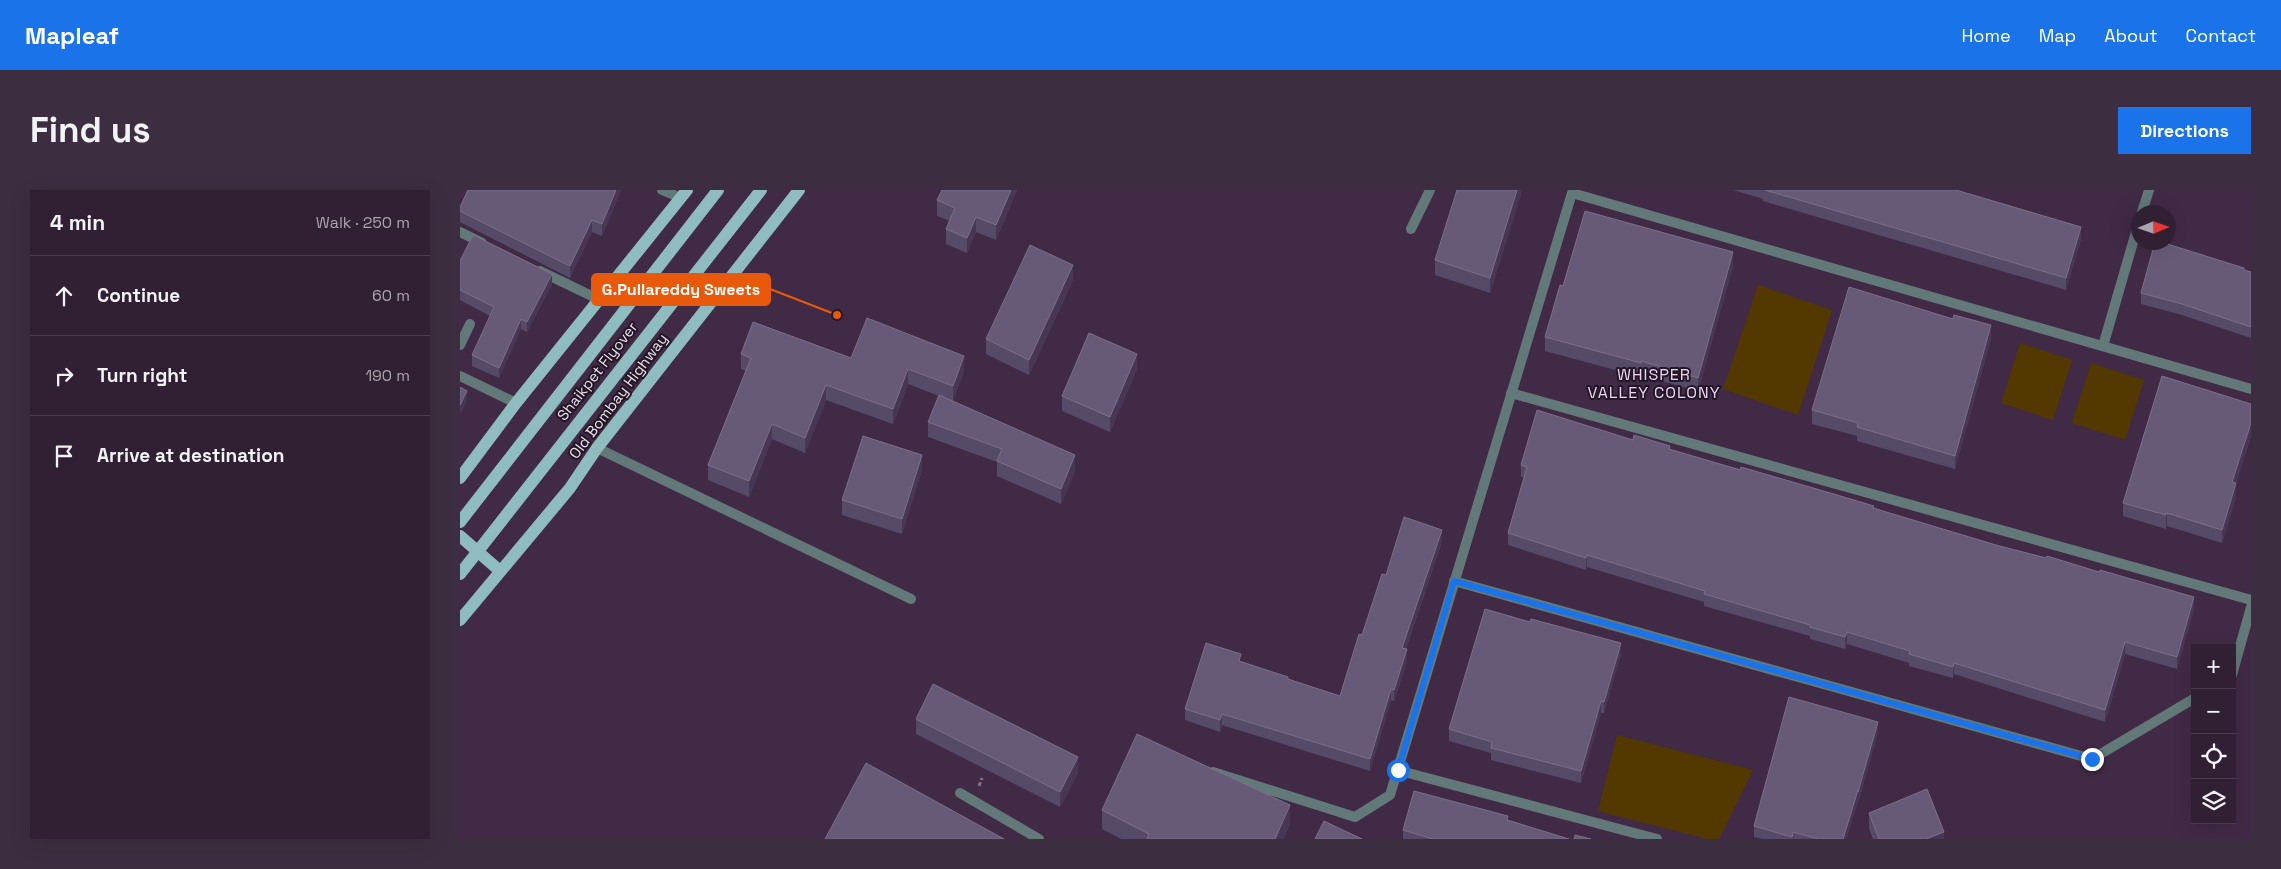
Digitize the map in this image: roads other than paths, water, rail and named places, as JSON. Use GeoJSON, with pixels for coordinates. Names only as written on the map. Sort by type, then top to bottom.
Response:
{"type":"FeatureCollection","features":[{"type":"Feature","properties":{"kind":"main road","name":"Shaikpet Flyover"},"geometry":{"type":"LineString","coordinates":[[460,522],[718,190]]}},
{"type":"Feature","properties":{"kind":"main road","name":"Shaikpet Flyover"},"geometry":{"type":"LineString","coordinates":[[460,574],[761,190]]}},
{"type":"Feature","properties":{"kind":"main road","name":"Old Bombay Highway"},"geometry":{"type":"LineString","coordinates":[[460,620],[570,488],[598,448],[799,190]]}},
{"type":"Feature","properties":{"kind":"main road"},"geometry":{"type":"LineString","coordinates":[[460,478],[516,403],[684,194]]}},
{"type":"Feature","properties":{"kind":"main road"},"geometry":{"type":"LineString","coordinates":[[460,536],[500,571]]}},
{"type":"Feature","properties":{"kind":"street"},"geometry":{"type":"LineString","coordinates":[[662,190],[684,194]]}},
{"type":"Feature","properties":{"kind":"street"},"geometry":{"type":"LineString","coordinates":[[1411,229],[1430,190]]}},
{"type":"Feature","properties":{"kind":"street"},"geometry":{"type":"LineString","coordinates":[[2144,205],[2149,190]]}},
{"type":"Feature","properties":{"kind":"street"},"geometry":{"type":"LineString","coordinates":[[1206,770],[1355,817],[1390,795],[1572,193],[2251,389]]}},
{"type":"Feature","properties":{"kind":"street"},"geometry":{"type":"LineString","coordinates":[[460,232],[495,249]]}},
{"type":"Feature","properties":{"kind":"street"},"geometry":{"type":"LineString","coordinates":[[2103,346],[2131,249]]}},
{"type":"Feature","properties":{"kind":"street"},"geometry":{"type":"LineString","coordinates":[[530,266],[600,300]]}},
{"type":"Feature","properties":{"kind":"street"},"geometry":{"type":"LineString","coordinates":[[460,345],[470,324]]}},
{"type":"Feature","properties":{"kind":"street"},"geometry":{"type":"LineString","coordinates":[[460,376],[516,403]]}},
{"type":"Feature","properties":{"kind":"street"},"geometry":{"type":"LineString","coordinates":[[1511,393],[2251,600]]}},
{"type":"Feature","properties":{"kind":"street"},"geometry":{"type":"LineString","coordinates":[[598,448],[911,599]]}},
{"type":"Feature","properties":{"kind":"street"},"geometry":{"type":"LineString","coordinates":[[1454,581],[2092,759],[2191,700]]}},
{"type":"Feature","properties":{"kind":"street"},"geometry":{"type":"LineString","coordinates":[[2236,661],[2251,607]]}},
{"type":"Feature","properties":{"kind":"street"},"geometry":{"type":"LineString","coordinates":[[1398,770],[1657,839]]}},
{"type":"Feature","properties":{"kind":"street"},"geometry":{"type":"LineString","coordinates":[[960,793],[1039,839]]}},
{"type":"Feature","properties":{"kind":"place","name":"G.Pullareddy Sweets"},"geometry":{"type":"Point","coordinates":[837,315]}},
{"type":"Feature","properties":{"kind":"district","name":"WHISPER VALLEY COLONY"},"geometry":{"type":"Point","coordinates":[1654,383]}}]}
